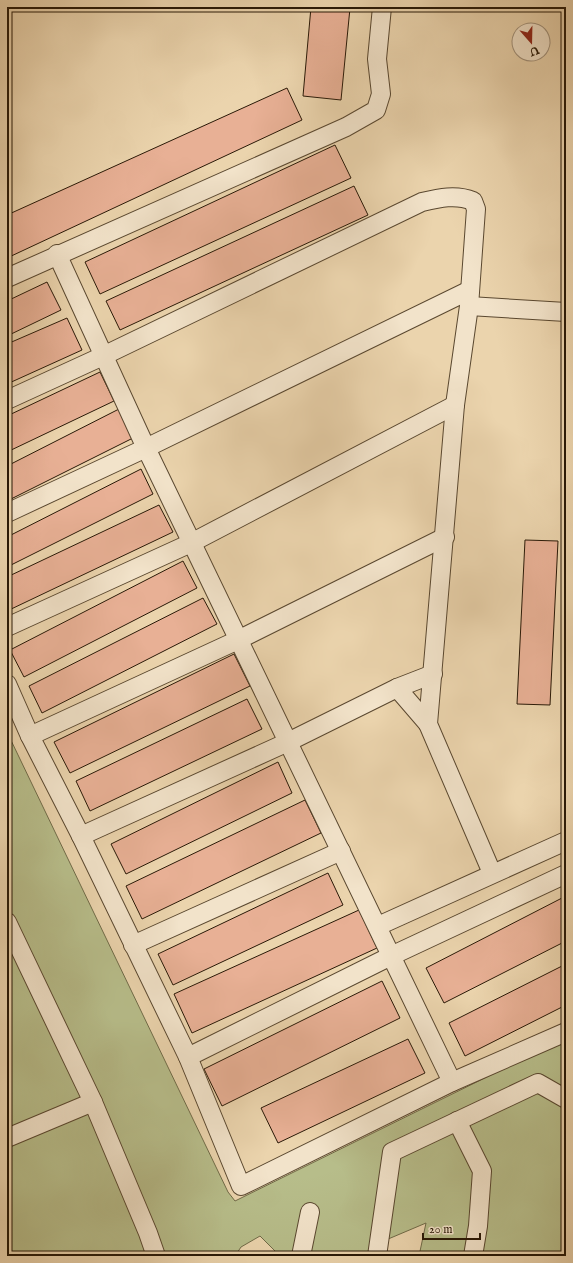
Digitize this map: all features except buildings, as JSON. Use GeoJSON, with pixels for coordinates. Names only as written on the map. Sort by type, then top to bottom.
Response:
{"type":"FeatureCollection","features":[{"type":"Feature","properties":{"kind":"street"},"geometry":{"type":"LineString","coordinates":[[7,278],[57,254],[346,127],[376,110],[381,94],[377,59],[382,7]]}},
{"type":"Feature","properties":{"kind":"street"},"geometry":{"type":"LineString","coordinates":[[7,400],[103,356],[422,202],[446,197],[464,197],[473,201],[476,209],[469,298],[455,405],[428,724]]}},
{"type":"Feature","properties":{"kind":"street"},"geometry":{"type":"LineString","coordinates":[[57,254],[191,543],[378,926],[452,1082]]}},
{"type":"Feature","properties":{"kind":"street"},"geometry":{"type":"LineString","coordinates":[[7,513],[469,298],[566,312]]}},
{"type":"Feature","properties":{"kind":"street"},"geometry":{"type":"LineString","coordinates":[[7,627],[191,543],[455,405]]}},
{"type":"Feature","properties":{"kind":"street"},"geometry":{"type":"LineString","coordinates":[[30,736],[238,640],[445,537]]}},
{"type":"Feature","properties":{"kind":"street"},"geometry":{"type":"LineString","coordinates":[[81,836],[288,742],[397,688],[433,674]]}},
{"type":"Feature","properties":{"kind":"street"},"geometry":{"type":"LineString","coordinates":[[7,684],[30,736],[81,836],[132,945],[188,1057],[241,1186],[452,1082],[566,1032]]}},
{"type":"Feature","properties":{"kind":"street"},"geometry":{"type":"LineString","coordinates":[[397,688],[428,724],[492,873]]}},
{"type":"Feature","properties":{"kind":"street"},"geometry":{"type":"LineString","coordinates":[[378,926],[492,873],[566,842]]}},
{"type":"Feature","properties":{"kind":"street"},"geometry":{"type":"LineString","coordinates":[[132,945],[341,851]]}},
{"type":"Feature","properties":{"kind":"street"},"geometry":{"type":"LineString","coordinates":[[188,1057],[391,956],[566,874]]}},
{"type":"Feature","properties":{"kind":"street"},"geometry":{"type":"LineString","coordinates":[[7,922],[93,1102],[148,1233],[156,1256]]}},
{"type":"Feature","properties":{"kind":"street"},"geometry":{"type":"LineString","coordinates":[[377,1256],[392,1152],[538,1082],[566,1100]]}},
{"type":"Feature","properties":{"kind":"street"},"geometry":{"type":"LineString","coordinates":[[7,1138],[93,1102]]}},
{"type":"Feature","properties":{"kind":"street"},"geometry":{"type":"LineString","coordinates":[[457,1121],[482,1171],[478,1226],[473,1256]]}},
{"type":"Feature","properties":{"kind":"street"},"geometry":{"type":"LineString","coordinates":[[301,1256],[310,1212]]}},
{"type":"Feature","properties":{"kind":"green space"},"geometry":{"type":"Polygon","coordinates":[[[7,732],[228,1192],[235,1201],[566,1038],[566,1256],[419,1256],[426,1223],[374,1245],[365,1256],[280,1256],[260,1236],[241,1247],[235,1256],[7,1256],[7,732]]]}}]}
